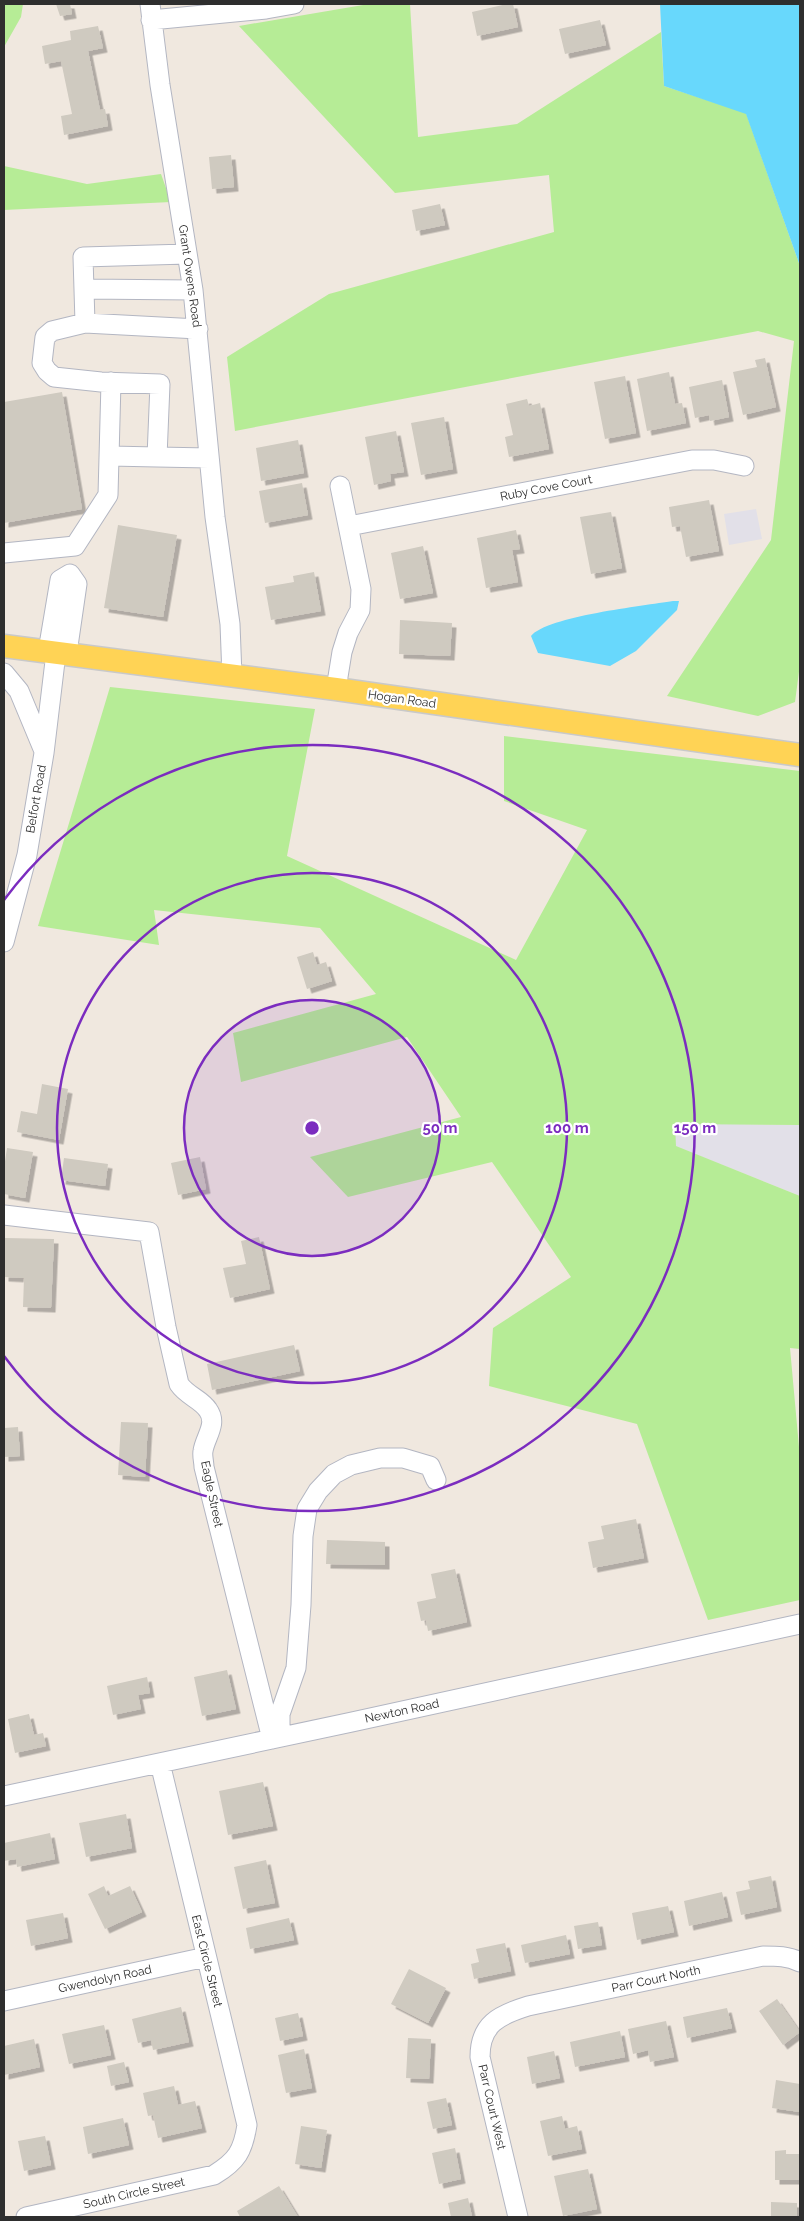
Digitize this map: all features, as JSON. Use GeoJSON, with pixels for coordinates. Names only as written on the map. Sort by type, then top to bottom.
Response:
{"type":"FeatureCollection","features":[{"type":"Feature","properties":{"kind":"main road","name":"Hogan Road"},"geometry":{"type":"LineString","coordinates":[[4,646],[336,689],[800,755]]}},
{"type":"Feature","properties":{"kind":"street","name":"Grant Owens Road"},"geometry":{"type":"LineString","coordinates":[[232,676],[230,624],[214,517],[198,329],[151,12],[247,11],[294,4]]}},
{"type":"Feature","properties":{"kind":"street"},"geometry":{"type":"LineString","coordinates":[[85,323],[83,257],[187,254]]}},
{"type":"Feature","properties":{"kind":"street"},"geometry":{"type":"LineString","coordinates":[[84,289],[193,290]]}},
{"type":"Feature","properties":{"kind":"street"},"geometry":{"type":"LineString","coordinates":[[157,457],[160,384],[54,377],[47,372],[42,363],[45,337],[52,330],[85,323],[198,329]]}},
{"type":"Feature","properties":{"kind":"street"},"geometry":{"type":"LineString","coordinates":[[4,553],[75,546],[108,496],[111,382]]}},
{"type":"Feature","properties":{"kind":"street"},"geometry":{"type":"LineString","coordinates":[[110,456],[209,458]]}},
{"type":"Feature","properties":{"kind":"street","name":"Ruby Cove Court"},"geometry":{"type":"LineString","coordinates":[[349,526],[692,460],[714,460],[744,466]]}},
{"type":"Feature","properties":{"kind":"street"},"geometry":{"type":"LineString","coordinates":[[336,689],[342,652],[348,633],[360,610],[362,589],[340,486]]}},
{"type":"Feature","properties":{"kind":"street","name":"Belfort Road"},"geometry":{"type":"LineString","coordinates":[[4,942],[27,855],[44,753],[57,652],[77,584],[70,574],[75,546]]}},
{"type":"Feature","properties":{"kind":"street"},"geometry":{"type":"LineString","coordinates":[[4,673],[18,691],[44,753]]}},
{"type":"Feature","properties":{"kind":"street","name":"Eagle Street"},"geometry":{"type":"LineString","coordinates":[[4,1215],[149,1232],[166,1327],[179,1384],[184,1391],[208,1409],[212,1418],[212,1428],[203,1451],[204,1467],[276,1738]]}},
{"type":"Feature","properties":{"kind":"street"},"geometry":{"type":"LineString","coordinates":[[276,1738],[280,1714],[296,1668],[301,1605],[303,1536],[307,1509],[318,1491],[334,1474],[351,1465],[380,1458],[403,1458],[430,1466],[436,1480]]}},
{"type":"Feature","properties":{"kind":"street","name":"Newton Road"},"geometry":{"type":"LineString","coordinates":[[4,1796],[800,1624]]}},
{"type":"Feature","properties":{"kind":"street","name":"East Circle Street"},"geometry":{"type":"LineString","coordinates":[[160,1763],[248,2125],[244,2142],[237,2157]]}},
{"type":"Feature","properties":{"kind":"street","name":"Parr Court North"},"geometry":{"type":"LineString","coordinates":[[512,2011],[763,1956],[791,1958],[800,1962]]}},
{"type":"Feature","properties":{"kind":"street","name":"Gwendolyn Road"},"geometry":{"type":"LineString","coordinates":[[4,2001],[206,1957]]}},
{"type":"Feature","properties":{"kind":"street","name":"Parr Court West"},"geometry":{"type":"LineString","coordinates":[[512,2011],[497,2019],[486,2030],[480,2043],[480,2057],[518,2217]]}},
{"type":"Feature","properties":{"kind":"street","name":"South Circle Street"},"geometry":{"type":"LineString","coordinates":[[26,2217],[214,2175],[237,2157]]}},
{"type":"Feature","properties":{"kind":"shaded area"},"geometry":{"type":"Polygon","coordinates":[[[756,509],[762,539],[729,545],[724,514],[756,509]]]}},
{"type":"Feature","properties":{"kind":"shaded area"},"geometry":{"type":"Polygon","coordinates":[[[675,1123],[800,1125],[800,1196],[675,1146],[675,1123]]]}},
{"type":"Feature","properties":{"kind":"green space"},"geometry":{"type":"Polygon","coordinates":[[[4,4],[23,4],[21,17],[4,47],[4,4]]]}},
{"type":"Feature","properties":{"kind":"green space"},"geometry":{"type":"Polygon","coordinates":[[[369,4],[410,4],[418,137],[517,124],[661,32],[664,86],[746,113],[800,266],[800,664],[795,702],[758,716],[667,696],[771,540],[794,341],[758,331],[235,431],[227,357],[329,294],[554,232],[549,175],[395,193],[239,26],[369,4]]]}},
{"type":"Feature","properties":{"kind":"green space"},"geometry":{"type":"Polygon","coordinates":[[[4,166],[87,184],[161,174],[171,202],[4,210],[4,166]]]}},
{"type":"Feature","properties":{"kind":"green space"},"geometry":{"type":"Polygon","coordinates":[[[110,687],[315,709],[287,856],[516,960],[587,830],[504,801],[504,736],[800,771],[800,1125],[675,1124],[676,1146],[800,1196],[800,1349],[790,1348],[800,1458],[800,1600],[708,1620],[637,1424],[489,1386],[493,1328],[571,1277],[492,1162],[348,1197],[310,1157],[461,1117],[407,1037],[241,1082],[233,1033],[376,994],[320,928],[154,910],[159,945],[38,926],[110,687]]]}},
{"type":"Feature","properties":{"kind":"water"},"geometry":{"type":"Polygon","coordinates":[[[660,4],[800,4],[800,266],[746,114],[664,86],[660,4]]]}},
{"type":"Feature","properties":{"kind":"water"},"geometry":{"type":"Polygon","coordinates":[[[679,601],[677,610],[636,651],[610,666],[538,653],[531,636],[541,629],[575,617],[679,601]]]}},
{"type":"Feature","properties":{"kind":"building"},"geometry":{"type":"Polygon","coordinates":[[[56,4],[70,4],[72,14],[60,16],[56,4]]]}},
{"type":"Feature","properties":{"kind":"building"},"geometry":{"type":"Polygon","coordinates":[[[513,4],[518,27],[477,36],[472,12],[513,4]]]}},
{"type":"Feature","properties":{"kind":"building"},"geometry":{"type":"Polygon","coordinates":[[[600,20],[606,45],[565,54],[559,29],[600,20]]]}},
{"type":"Feature","properties":{"kind":"building"},"geometry":{"type":"Polygon","coordinates":[[[98,26],[103,48],[88,51],[100,110],[105,109],[108,126],[64,135],[61,116],[72,114],[61,61],[45,64],[42,46],[71,40],[70,31],[98,26]]]}},
{"type":"Feature","properties":{"kind":"building"},"geometry":{"type":"Polygon","coordinates":[[[231,155],[234,187],[212,189],[209,157],[231,155]]]}},
{"type":"Feature","properties":{"kind":"building"},"geometry":{"type":"Polygon","coordinates":[[[440,204],[445,225],[416,231],[412,210],[440,204]]]}},
{"type":"Feature","properties":{"kind":"building"},"geometry":{"type":"Polygon","coordinates":[[[765,358],[776,407],[743,415],[733,372],[757,367],[755,360],[765,358]]]}},
{"type":"Feature","properties":{"kind":"building"},"geometry":{"type":"Polygon","coordinates":[[[669,372],[675,404],[682,403],[686,423],[647,431],[637,379],[669,372]]]}},
{"type":"Feature","properties":{"kind":"building"},"geometry":{"type":"Polygon","coordinates":[[[625,376],[636,433],[605,439],[594,382],[625,376]]]}},
{"type":"Feature","properties":{"kind":"building"},"geometry":{"type":"Polygon","coordinates":[[[722,380],[729,417],[710,421],[709,415],[695,418],[689,387],[722,380]]]}},
{"type":"Feature","properties":{"kind":"building"},"geometry":{"type":"Polygon","coordinates":[[[62,392],[82,509],[4,523],[4,402],[62,392]]]}},
{"type":"Feature","properties":{"kind":"building"},"geometry":{"type":"Polygon","coordinates":[[[527,399],[529,406],[540,403],[549,449],[509,457],[505,437],[513,435],[506,404],[527,399]]]}},
{"type":"Feature","properties":{"kind":"building"},"geometry":{"type":"Polygon","coordinates":[[[444,417],[453,469],[421,475],[411,423],[444,417]]]}},
{"type":"Feature","properties":{"kind":"building"},"geometry":{"type":"Polygon","coordinates":[[[396,431],[404,472],[390,474],[391,481],[374,485],[365,437],[396,431]]]}},
{"type":"Feature","properties":{"kind":"building"},"geometry":{"type":"Polygon","coordinates":[[[298,440],[304,473],[261,481],[256,448],[298,440]]]}},
{"type":"Feature","properties":{"kind":"building"},"geometry":{"type":"Polygon","coordinates":[[[302,483],[308,515],[265,523],[259,491],[302,483]]]}},
{"type":"Feature","properties":{"kind":"building"},"geometry":{"type":"Polygon","coordinates":[[[709,500],[719,551],[686,557],[680,526],[672,527],[669,507],[709,500]]]}},
{"type":"Feature","properties":{"kind":"building"},"geometry":{"type":"Polygon","coordinates":[[[611,512],[622,568],[591,574],[580,517],[611,512]]]}},
{"type":"Feature","properties":{"kind":"building"},"geometry":{"type":"Polygon","coordinates":[[[118,525],[177,535],[163,617],[104,608],[118,525]]]}},
{"type":"Feature","properties":{"kind":"building"},"geometry":{"type":"Polygon","coordinates":[[[516,530],[520,549],[512,550],[518,582],[486,588],[477,538],[516,530]]]}},
{"type":"Feature","properties":{"kind":"building"},"geometry":{"type":"Polygon","coordinates":[[[423,546],[433,593],[400,599],[391,553],[423,546]]]}},
{"type":"Feature","properties":{"kind":"building"},"geometry":{"type":"Polygon","coordinates":[[[314,572],[321,611],[271,620],[265,587],[294,582],[293,576],[314,572]]]}},
{"type":"Feature","properties":{"kind":"building"},"geometry":{"type":"Polygon","coordinates":[[[400,620],[452,623],[450,656],[399,654],[400,620]]]}},
{"type":"Feature","properties":{"kind":"building"},"geometry":{"type":"Polygon","coordinates":[[[313,952],[317,965],[326,962],[332,981],[307,989],[297,957],[313,952]]]}},
{"type":"Feature","properties":{"kind":"building"},"geometry":{"type":"Polygon","coordinates":[[[42,1084],[68,1089],[59,1140],[17,1132],[21,1111],[37,1114],[42,1084]]]}},
{"type":"Feature","properties":{"kind":"building"},"geometry":{"type":"Polygon","coordinates":[[[7,1148],[33,1152],[25,1198],[4,1194],[4,1168],[7,1148]]]}},
{"type":"Feature","properties":{"kind":"building"},"geometry":{"type":"Polygon","coordinates":[[[200,1157],[206,1189],[178,1195],[171,1163],[200,1157]]]}},
{"type":"Feature","properties":{"kind":"building"},"geometry":{"type":"Polygon","coordinates":[[[64,1158],[108,1164],[105,1186],[61,1180],[64,1158]]]}},
{"type":"Feature","properties":{"kind":"building"},"geometry":{"type":"Polygon","coordinates":[[[259,1237],[270,1289],[230,1298],[223,1268],[246,1264],[241,1241],[259,1237]]]}},
{"type":"Feature","properties":{"kind":"building"},"geometry":{"type":"Polygon","coordinates":[[[5,1238],[54,1239],[51,1308],[23,1307],[24,1278],[4,1277],[5,1238]]]}},
{"type":"Feature","properties":{"kind":"building"},"geometry":{"type":"Polygon","coordinates":[[[294,1345],[300,1371],[212,1390],[207,1364],[294,1345]]]}},
{"type":"Feature","properties":{"kind":"building"},"geometry":{"type":"Polygon","coordinates":[[[121,1422],[148,1423],[145,1477],[118,1475],[121,1422]]]}},
{"type":"Feature","properties":{"kind":"building"},"geometry":{"type":"Polygon","coordinates":[[[18,1427],[20,1456],[4,1457],[4,1428],[18,1427]]]}},
{"type":"Feature","properties":{"kind":"building"},"geometry":{"type":"Polygon","coordinates":[[[636,1519],[644,1558],[593,1568],[588,1542],[604,1539],[601,1526],[636,1519]]]}},
{"type":"Feature","properties":{"kind":"building"},"geometry":{"type":"Polygon","coordinates":[[[327,1540],[385,1542],[385,1565],[326,1564],[327,1540]]]}},
{"type":"Feature","properties":{"kind":"building"},"geometry":{"type":"Polygon","coordinates":[[[455,1569],[467,1622],[428,1631],[426,1620],[421,1621],[417,1602],[436,1598],[431,1574],[455,1569]]]}},
{"type":"Feature","properties":{"kind":"building"},"geometry":{"type":"Polygon","coordinates":[[[227,1670],[236,1709],[202,1716],[194,1677],[227,1670]]]}},
{"type":"Feature","properties":{"kind":"building"},"geometry":{"type":"Polygon","coordinates":[[[147,1677],[150,1693],[138,1695],[141,1709],[113,1715],[107,1686],[147,1677]]]}},
{"type":"Feature","properties":{"kind":"building"},"geometry":{"type":"Polygon","coordinates":[[[29,1714],[34,1735],[43,1733],[46,1746],[15,1753],[8,1719],[29,1714]]]}},
{"type":"Feature","properties":{"kind":"building"},"geometry":{"type":"Polygon","coordinates":[[[263,1782],[273,1826],[228,1835],[219,1791],[263,1782]]]}},
{"type":"Feature","properties":{"kind":"building"},"geometry":{"type":"Polygon","coordinates":[[[126,1814],[132,1848],[86,1857],[79,1823],[126,1814]]]}},
{"type":"Feature","properties":{"kind":"building"},"geometry":{"type":"Polygon","coordinates":[[[50,1833],[55,1859],[17,1867],[16,1859],[4,1861],[4,1843],[50,1833]]]}},
{"type":"Feature","properties":{"kind":"building"},"geometry":{"type":"Polygon","coordinates":[[[266,1860],[275,1903],[243,1909],[234,1867],[266,1860]]]}},
{"type":"Feature","properties":{"kind":"building"},"geometry":{"type":"Polygon","coordinates":[[[771,1876],[777,1907],[741,1915],[736,1892],[750,1889],[748,1881],[771,1876]]]}},
{"type":"Feature","properties":{"kind":"building"},"geometry":{"type":"Polygon","coordinates":[[[104,1886],[108,1896],[130,1886],[142,1912],[105,1929],[88,1894],[104,1886]]]}},
{"type":"Feature","properties":{"kind":"building"},"geometry":{"type":"Polygon","coordinates":[[[722,1892],[728,1917],[689,1926],[684,1901],[722,1892]]]}},
{"type":"Feature","properties":{"kind":"building"},"geometry":{"type":"Polygon","coordinates":[[[668,1906],[674,1932],[637,1940],[632,1913],[668,1906]]]}},
{"type":"Feature","properties":{"kind":"building"},"geometry":{"type":"Polygon","coordinates":[[[63,1913],[68,1938],[31,1946],[26,1920],[63,1913]]]}},
{"type":"Feature","properties":{"kind":"building"},"geometry":{"type":"Polygon","coordinates":[[[289,1918],[294,1940],[250,1949],[246,1928],[289,1918]]]}},
{"type":"Feature","properties":{"kind":"building"},"geometry":{"type":"Polygon","coordinates":[[[598,1922],[602,1945],[578,1949],[574,1926],[598,1922]]]}},
{"type":"Feature","properties":{"kind":"building"},"geometry":{"type":"Polygon","coordinates":[[[566,1935],[570,1954],[525,1963],[521,1945],[566,1935]]]}},
{"type":"Feature","properties":{"kind":"building"},"geometry":{"type":"Polygon","coordinates":[[[505,1943],[511,1971],[474,1979],[471,1964],[479,1962],[476,1949],[505,1943]]]}},
{"type":"Feature","properties":{"kind":"building"},"geometry":{"type":"Polygon","coordinates":[[[409,1969],[446,1988],[428,2023],[391,2004],[409,1969]]]}},
{"type":"Feature","properties":{"kind":"building"},"geometry":{"type":"Polygon","coordinates":[[[777,1999],[800,2032],[783,2045],[759,2011],[777,1999]]]}},
{"type":"Feature","properties":{"kind":"building"},"geometry":{"type":"Polygon","coordinates":[[[181,2007],[189,2042],[153,2050],[151,2040],[138,2043],[132,2019],[181,2007]]]}},
{"type":"Feature","properties":{"kind":"building"},"geometry":{"type":"Polygon","coordinates":[[[727,2008],[732,2028],[687,2038],[683,2017],[727,2008]]]}},
{"type":"Feature","properties":{"kind":"building"},"geometry":{"type":"Polygon","coordinates":[[[298,2013],[303,2036],[280,2041],[275,2018],[298,2013]]]}},
{"type":"Feature","properties":{"kind":"building"},"geometry":{"type":"Polygon","coordinates":[[[666,2021],[674,2057],[650,2062],[648,2050],[633,2054],[628,2029],[666,2021]]]}},
{"type":"Feature","properties":{"kind":"building"},"geometry":{"type":"Polygon","coordinates":[[[104,2025],[111,2055],[69,2064],[62,2034],[104,2025]]]}},
{"type":"Feature","properties":{"kind":"building"},"geometry":{"type":"Polygon","coordinates":[[[620,2031],[625,2057],[575,2067],[570,2042],[620,2031]]]}},
{"type":"Feature","properties":{"kind":"building"},"geometry":{"type":"Polygon","coordinates":[[[408,2038],[431,2039],[429,2079],[406,2078],[408,2038]]]}},
{"type":"Feature","properties":{"kind":"building"},"geometry":{"type":"Polygon","coordinates":[[[34,2039],[40,2067],[4,2075],[4,2046],[34,2039]]]}},
{"type":"Feature","properties":{"kind":"building"},"geometry":{"type":"Polygon","coordinates":[[[304,2049],[312,2088],[286,2093],[278,2055],[304,2049]]]}},
{"type":"Feature","properties":{"kind":"building"},"geometry":{"type":"Polygon","coordinates":[[[554,2051],[560,2078],[532,2084],[527,2057],[554,2051]]]}},
{"type":"Feature","properties":{"kind":"building"},"geometry":{"type":"Polygon","coordinates":[[[124,2062],[129,2082],[111,2086],[107,2066],[124,2062]]]}},
{"type":"Feature","properties":{"kind":"building"},"geometry":{"type":"Polygon","coordinates":[[[776,2080],[800,2084],[800,2112],[772,2108],[776,2080]]]}},
{"type":"Feature","properties":{"kind":"building"},"geometry":{"type":"Polygon","coordinates":[[[174,2086],[178,2105],[195,2101],[202,2128],[158,2138],[153,2115],[148,2116],[143,2093],[174,2086]]]}},
{"type":"Feature","properties":{"kind":"building"},"geometry":{"type":"Polygon","coordinates":[[[446,2098],[452,2125],[433,2129],[427,2102],[446,2098]]]}},
{"type":"Feature","properties":{"kind":"building"},"geometry":{"type":"Polygon","coordinates":[[[562,2116],[565,2129],[577,2126],[582,2149],[548,2156],[540,2121],[562,2116]]]}},
{"type":"Feature","properties":{"kind":"building"},"geometry":{"type":"Polygon","coordinates":[[[123,2118],[129,2145],[88,2154],[83,2127],[123,2118]]]}},
{"type":"Feature","properties":{"kind":"building"},"geometry":{"type":"Polygon","coordinates":[[[301,2126],[327,2130],[321,2168],[295,2164],[301,2126]]]}},
{"type":"Feature","properties":{"kind":"building"},"geometry":{"type":"Polygon","coordinates":[[[45,2136],[51,2165],[24,2171],[18,2141],[45,2136]]]}},
{"type":"Feature","properties":{"kind":"building"},"geometry":{"type":"Polygon","coordinates":[[[455,2148],[461,2179],[439,2184],[432,2153],[455,2148]]]}},
{"type":"Feature","properties":{"kind":"building"},"geometry":{"type":"Polygon","coordinates":[[[786,2150],[786,2154],[800,2154],[800,2180],[775,2180],[775,2151],[786,2150]]]}},
{"type":"Feature","properties":{"kind":"building"},"geometry":{"type":"Polygon","coordinates":[[[588,2169],[597,2209],[563,2216],[554,2176],[588,2169]]]}},
{"type":"Feature","properties":{"kind":"building"},"geometry":{"type":"Polygon","coordinates":[[[279,2186],[298,2217],[240,2217],[237,2211],[279,2186]]]}},
{"type":"Feature","properties":{"kind":"building"},"geometry":{"type":"Polygon","coordinates":[[[468,2198],[472,2217],[451,2217],[448,2203],[468,2198]]]}},
{"type":"Feature","properties":{"kind":"building"},"geometry":{"type":"Polygon","coordinates":[[[771,2202],[797,2203],[797,2217],[771,2217],[771,2202]]]}}]}
